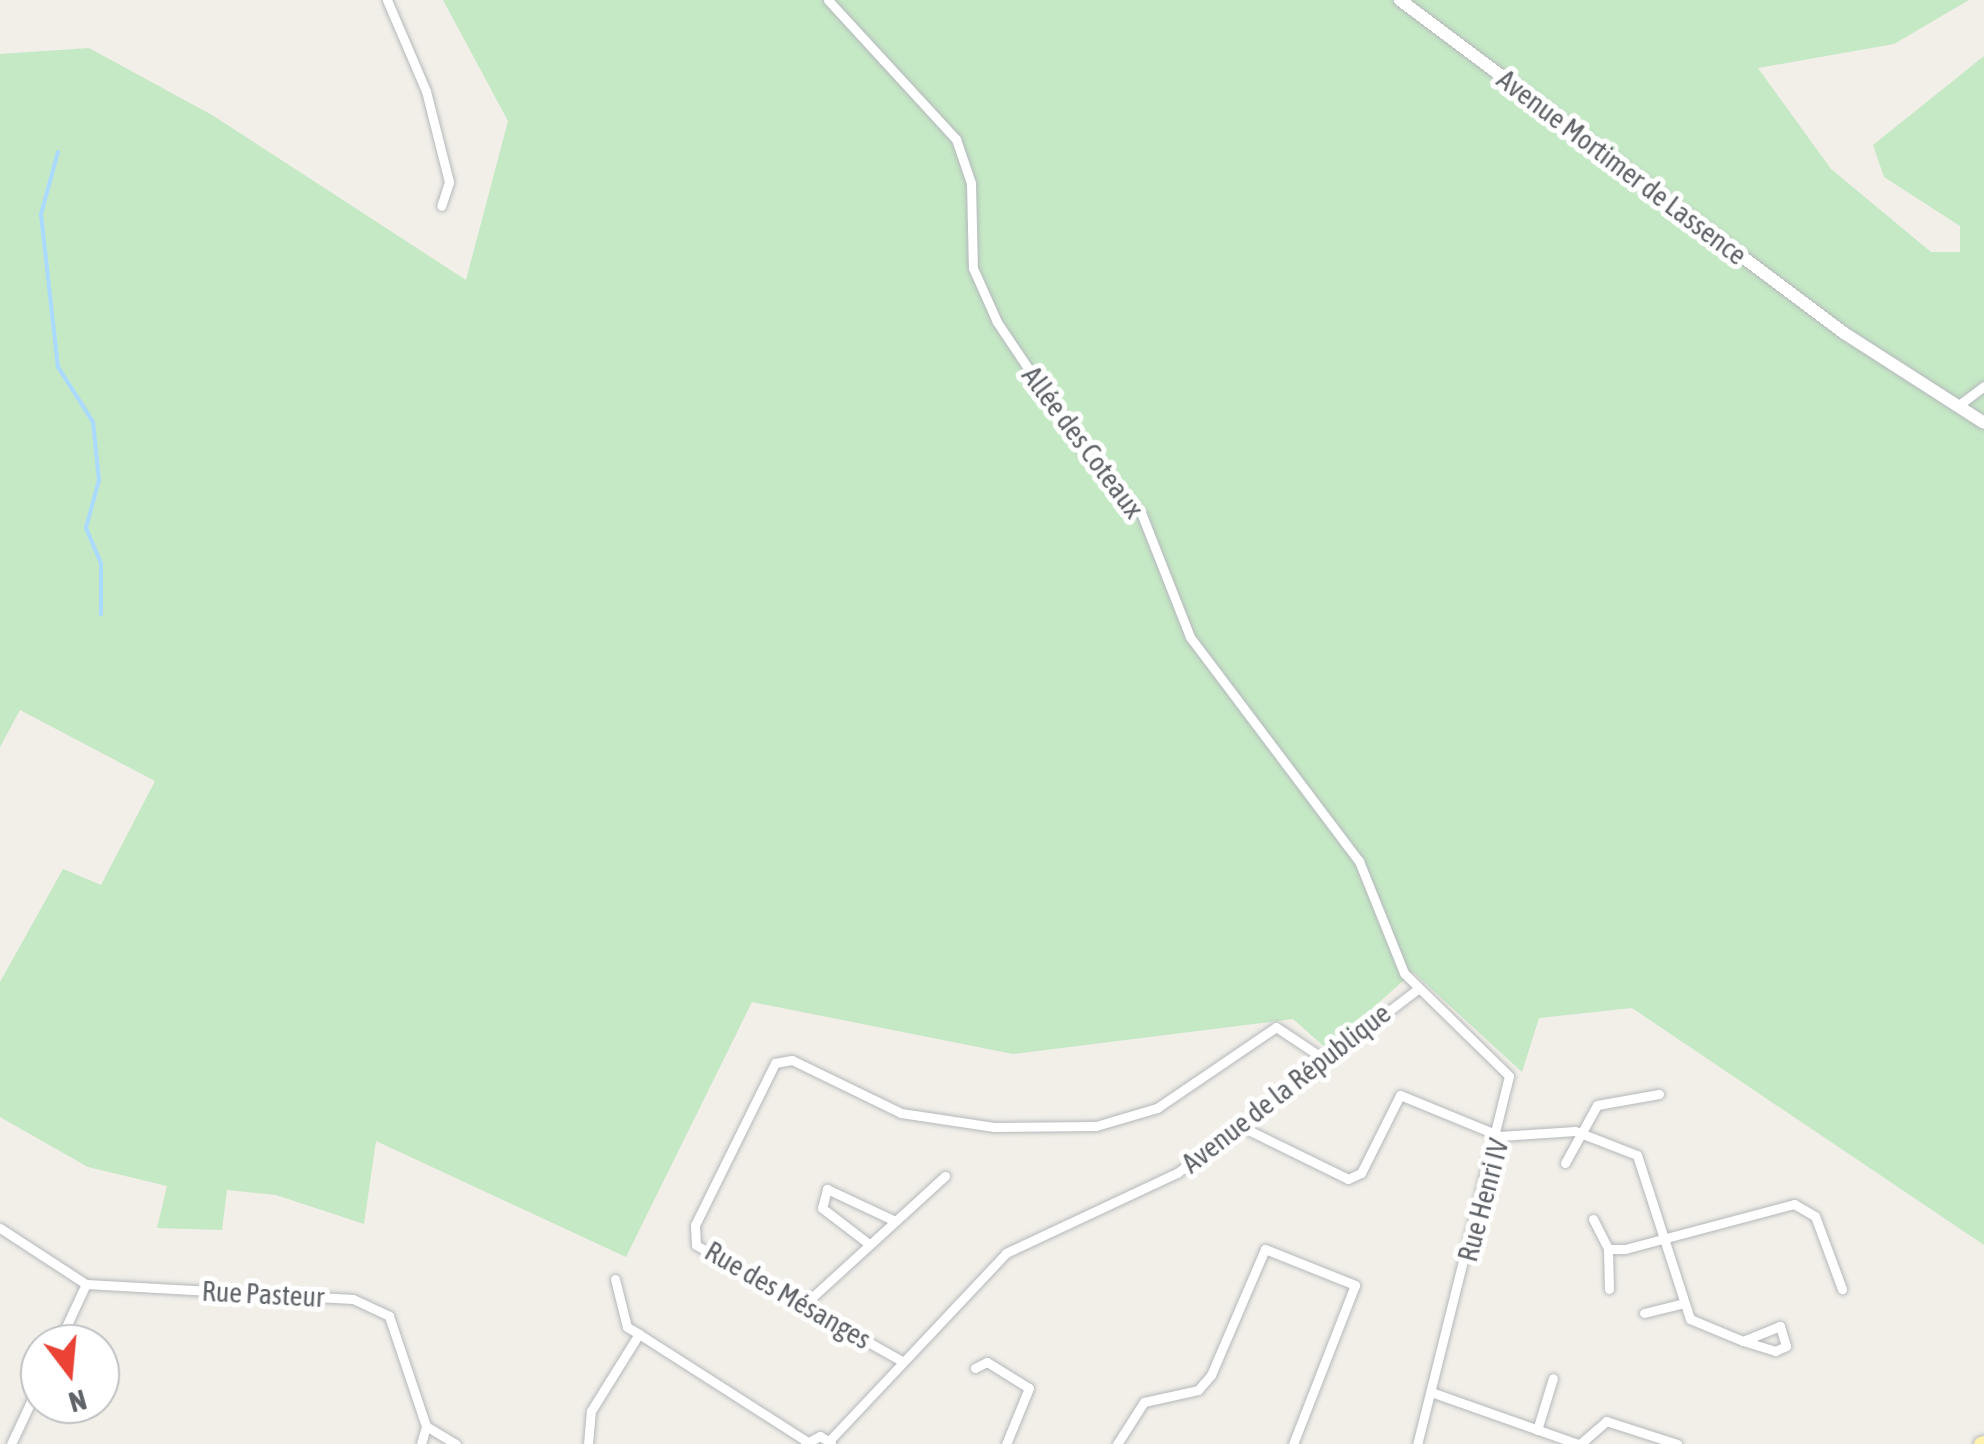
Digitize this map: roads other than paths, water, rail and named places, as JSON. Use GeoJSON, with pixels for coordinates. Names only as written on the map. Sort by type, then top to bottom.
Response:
{"type":"FeatureCollection","features":[{"type":"Feature","properties":{"kind":"street"},"geometry":{"type":"LineString","coordinates":[[387,0],[426,91],[449,182],[442,206]]}},
{"type":"Feature","properties":{"kind":"street","name":"Allée des Coteaux"},"geometry":{"type":"LineString","coordinates":[[828,0],[956,139],[971,183],[972,268],[998,322],[1087,456],[1142,515],[1190,637],[1358,861],[1418,989]]}},
{"type":"Feature","properties":{"kind":"street","name":"Avenue Mortimer de Lassence"},"geometry":{"type":"LineString","coordinates":[[1400,0],[1844,333],[1984,423]]}},
{"type":"Feature","properties":{"kind":"street"},"geometry":{"type":"LineString","coordinates":[[1959,405],[1984,386]]}},
{"type":"Feature","properties":{"kind":"street","name":"Avenue de la République"},"geometry":{"type":"LineString","coordinates":[[830,1442],[900,1360],[1006,1253],[1177,1173],[1418,989]]}},
{"type":"Feature","properties":{"kind":"street","name":"Rue Henri IV"},"geometry":{"type":"LineString","coordinates":[[1417,1444],[1500,1136],[1508,1076],[1418,989]]}},
{"type":"Feature","properties":{"kind":"street","name":"Rue des Mésanges"},"geometry":{"type":"LineString","coordinates":[[900,1360],[807,1302],[696,1245],[694,1225],[775,1064],[792,1060],[901,1113],[1011,1126],[1096,1126],[1157,1108],[1276,1028],[1327,1061]]}},
{"type":"Feature","properties":{"kind":"street"},"geometry":{"type":"LineString","coordinates":[[1565,1163],[1575,1131],[1597,1105],[1659,1094]]}},
{"type":"Feature","properties":{"kind":"street"},"geometry":{"type":"LineString","coordinates":[[1242,1127],[1348,1179],[1361,1173],[1400,1095],[1500,1136],[1575,1131],[1637,1155],[1681,1304],[1690,1319],[1743,1341]]}},
{"type":"Feature","properties":{"kind":"street"},"geometry":{"type":"LineString","coordinates":[[807,1302],[945,1176]]}},
{"type":"Feature","properties":{"kind":"street"},"geometry":{"type":"LineString","coordinates":[[869,1244],[822,1208],[828,1190],[895,1220]]}},
{"type":"Feature","properties":{"kind":"street"},"geometry":{"type":"LineString","coordinates":[[1608,1249],[1794,1204],[1815,1216],[1842,1289]]}},
{"type":"Feature","properties":{"kind":"street"},"geometry":{"type":"LineString","coordinates":[[1593,1219],[1608,1249],[1609,1290]]}},
{"type":"Feature","properties":{"kind":"street","name":"Rue Pasteur"},"geometry":{"type":"LineString","coordinates":[[0,1228],[86,1284],[353,1299],[389,1316],[426,1426]]}},
{"type":"Feature","properties":{"kind":"street"},"geometry":{"type":"LineString","coordinates":[[1117,1444],[1144,1402],[1198,1390],[1211,1375],[1266,1248],[1355,1285],[1293,1444]]}},
{"type":"Feature","properties":{"kind":"street"},"geometry":{"type":"LineString","coordinates":[[615,1280],[627,1327],[805,1443],[830,1442]]}},
{"type":"Feature","properties":{"kind":"street"},"geometry":{"type":"LineString","coordinates":[[67,1324],[86,1284]]}},
{"type":"Feature","properties":{"kind":"street"},"geometry":{"type":"LineString","coordinates":[[1644,1313],[1681,1304]]}},
{"type":"Feature","properties":{"kind":"street"},"geometry":{"type":"LineString","coordinates":[[588,1444],[591,1411],[639,1334]]}},
{"type":"Feature","properties":{"kind":"street"},"geometry":{"type":"LineString","coordinates":[[975,1368],[987,1362],[1029,1388],[1006,1444]]}},
{"type":"Feature","properties":{"kind":"street"},"geometry":{"type":"LineString","coordinates":[[1537,1430],[1552,1378]]}},
{"type":"Feature","properties":{"kind":"street"},"geometry":{"type":"LineString","coordinates":[[1431,1392],[1579,1444],[1606,1421],[1677,1444]]}},
{"type":"Feature","properties":{"kind":"street"},"geometry":{"type":"LineString","coordinates":[[422,1444],[426,1426],[456,1444]]}},
{"type":"Feature","properties":{"kind":"waterway"},"geometry":{"type":"LineString","coordinates":[[58,152],[41,214],[58,367],[93,422],[99,480],[86,528],[101,563],[101,614]]}}]}
